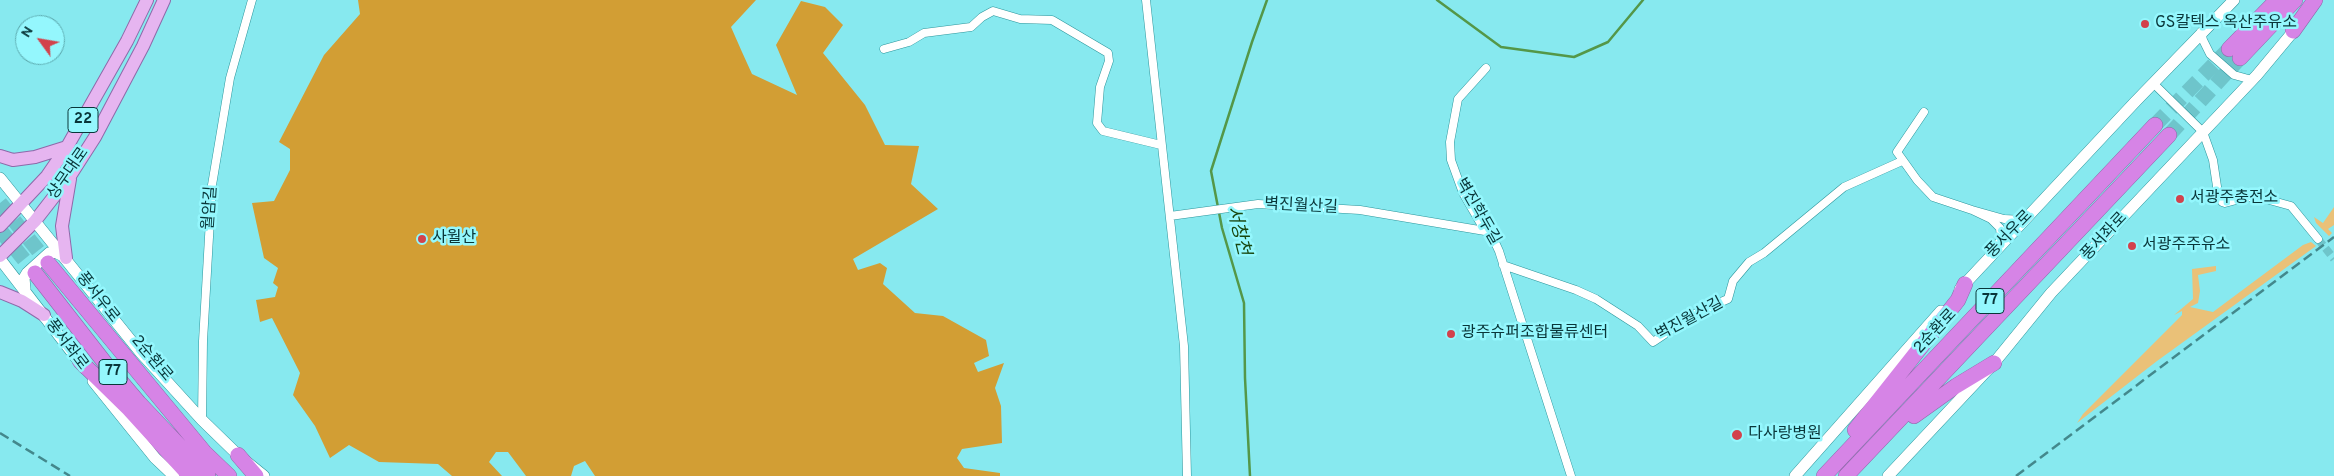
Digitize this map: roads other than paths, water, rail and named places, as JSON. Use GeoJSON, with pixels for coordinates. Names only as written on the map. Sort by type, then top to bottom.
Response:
{"type":"FeatureCollection","features":[{"type":"Feature","properties":{"kind":"highway"},"geometry":{"type":"LineString","coordinates":[[2277,0],[2234,54],[2295,0]]}},
{"type":"Feature","properties":{"kind":"highway"},"geometry":{"type":"LineString","coordinates":[[2293,31],[2315,0]]}},
{"type":"Feature","properties":{"kind":"highway","name":"2순환로"},"geometry":{"type":"LineString","coordinates":[[1824,476],[2155,125]]}},
{"type":"Feature","properties":{"kind":"highway","name":"2순환로"},"geometry":{"type":"LineString","coordinates":[[1846,476],[2170,135]]}},
{"type":"Feature","properties":{"kind":"highway","name":"2순환로"},"geometry":{"type":"LineString","coordinates":[[48,263],[205,453],[229,476]]}},
{"type":"Feature","properties":{"kind":"highway","name":"77"},"geometry":{"type":"LineString","coordinates":[[35,273],[139,403],[208,476]]}},
{"type":"Feature","properties":{"kind":"highway"},"geometry":{"type":"LineString","coordinates":[[1820,476],[1958,300],[1965,284]]}},
{"type":"Feature","properties":{"kind":"highway"},"geometry":{"type":"LineString","coordinates":[[80,362],[129,409],[190,476]]}},
{"type":"Feature","properties":{"kind":"highway"},"geometry":{"type":"LineString","coordinates":[[1866,455],[1929,404],[1994,363]]}},
{"type":"Feature","properties":{"kind":"highway"},"geometry":{"type":"LineString","coordinates":[[238,456],[256,476]]}},
{"type":"Feature","properties":{"kind":"main road","name":"상무대로"},"geometry":{"type":"LineString","coordinates":[[0,226],[22,205],[47,176],[67,147],[128,41],[147,0]]}},
{"type":"Feature","properties":{"kind":"main road","name":"상무대로"},"geometry":{"type":"LineString","coordinates":[[0,258],[34,221],[70,176],[95,137],[144,46],[164,0]]}},
{"type":"Feature","properties":{"kind":"main road"},"geometry":{"type":"LineString","coordinates":[[0,156],[12,160],[35,157],[67,147]]}},
{"type":"Feature","properties":{"kind":"main road"},"geometry":{"type":"LineString","coordinates":[[66,258],[62,226],[70,176]]}},
{"type":"Feature","properties":{"kind":"main road"},"geometry":{"type":"LineString","coordinates":[[0,292],[22,301],[44,315]]}},
{"type":"Feature","properties":{"kind":"street","name":"월암길"},"geometry":{"type":"LineString","coordinates":[[202,420],[203,341],[212,185],[230,78],[252,0]]}},
{"type":"Feature","properties":{"kind":"street"},"geometry":{"type":"LineString","coordinates":[[1146,0],[1185,364],[1187,476]]}},
{"type":"Feature","properties":{"kind":"street","name":"풍서우로"},"geometry":{"type":"LineString","coordinates":[[1795,476],[1995,250],[2201,32],[2234,0]]}},
{"type":"Feature","properties":{"kind":"street","name":"풍서좌로"},"geometry":{"type":"LineString","coordinates":[[1888,476],[1994,363],[2051,293],[2252,80],[2293,31],[2324,0]]}},
{"type":"Feature","properties":{"kind":"street"},"geometry":{"type":"LineString","coordinates":[[884,49],[910,42],[924,33],[971,27],[982,17],[993,11],[1020,19],[1052,20],[1108,53],[1109,61],[1100,87],[1097,123],[1103,131],[1161,145]]}},
{"type":"Feature","properties":{"kind":"street"},"geometry":{"type":"LineString","coordinates":[[2201,32],[2210,54],[2234,75],[2252,80]]}},
{"type":"Feature","properties":{"kind":"street","name":"벽진학두길"},"geometry":{"type":"LineString","coordinates":[[1486,68],[1458,99],[1450,142],[1451,160],[1463,193],[1486,231],[1493,238],[1571,476]]}},
{"type":"Feature","properties":{"kind":"street"},"geometry":{"type":"LineString","coordinates":[[2153,83],[2203,132],[2213,160],[2218,193],[2222,202],[2226,203],[2253,198],[2291,206],[2318,239]]}},
{"type":"Feature","properties":{"kind":"street"},"geometry":{"type":"LineString","coordinates":[[1924,112],[1897,152],[1902,161],[1932,196],[2004,219],[2024,220]]}},
{"type":"Feature","properties":{"kind":"street","name":"벽진월산길"},"geometry":{"type":"LineString","coordinates":[[1503,265],[1576,290],[1596,299],[1638,326],[1653,342],[1698,312],[1728,299],[1733,281],[1749,262],[1764,253],[1844,187],[1902,161]]}},
{"type":"Feature","properties":{"kind":"street","name":"풍서우로"},"geometry":{"type":"LineString","coordinates":[[0,178],[136,347],[202,420],[238,456],[264,476]]}},
{"type":"Feature","properties":{"kind":"street","name":"벽진월산길"},"geometry":{"type":"LineString","coordinates":[[1170,216],[1258,204],[1360,210],[1486,231]]}},
{"type":"Feature","properties":{"kind":"street"},"geometry":{"type":"LineString","coordinates":[[1972,210],[1991,220],[2000,228],[2001,238],[1995,250]]}},
{"type":"Feature","properties":{"kind":"street"},"geometry":{"type":"LineString","coordinates":[[25,290],[24,278],[27,273],[50,253],[55,252],[66,258]]}},
{"type":"Feature","properties":{"kind":"street","name":"풍서좌로"},"geometry":{"type":"LineString","coordinates":[[0,258],[102,393],[155,458],[174,476]]}},
{"type":"Feature","properties":{"kind":"waterway","name":"서창천"},"geometry":{"type":"LineString","coordinates":[[1250,476],[1245,378],[1244,303],[1222,228],[1211,171],[1267,0]]}},
{"type":"Feature","properties":{"kind":"waterway","name":"서창천"},"geometry":{"type":"LineString","coordinates":[[1437,0],[1501,47],[1574,57],[1608,42],[1643,0]]}},
{"type":"Feature","properties":{"kind":"tunnel"},"geometry":{"type":"LineString","coordinates":[[2155,125],[2229,49]]}},
{"type":"Feature","properties":{"kind":"tunnel"},"geometry":{"type":"LineString","coordinates":[[2169,135],[2240,58]]}},
{"type":"Feature","properties":{"kind":"tunnel"},"geometry":{"type":"LineString","coordinates":[[0,203],[48,263]]}},
{"type":"Feature","properties":{"kind":"tunnel"},"geometry":{"type":"LineString","coordinates":[[0,230],[35,273]]}},
{"type":"Feature","properties":{"kind":"tunnel"},"geometry":{"type":"LineString","coordinates":[[2318,239],[2334,259]]}},
{"type":"Feature","properties":{"kind":"railway"},"geometry":{"type":"LineString","coordinates":[[2016,476],[2334,237]]}},
{"type":"Feature","properties":{"kind":"railway"},"geometry":{"type":"LineString","coordinates":[[0,433],[70,476]]}},
{"type":"Feature","properties":{"kind":"place","name":"GS칼텍스 옥산주유소"},"geometry":{"type":"Point","coordinates":[2145,24]}},
{"type":"Feature","properties":{"kind":"place","name":"서광주충전소"},"geometry":{"type":"Point","coordinates":[2180,199]}},
{"type":"Feature","properties":{"kind":"place","name":"사월산"},"geometry":{"type":"Point","coordinates":[422,239]}},
{"type":"Feature","properties":{"kind":"place","name":"서광주주유소"},"geometry":{"type":"Point","coordinates":[2132,246]}},
{"type":"Feature","properties":{"kind":"place","name":"광주슈퍼조합물류센터"},"geometry":{"type":"Point","coordinates":[1451,334]}},
{"type":"Feature","properties":{"kind":"place","name":"다사랑병원"},"geometry":{"type":"Point","coordinates":[1737,435]}}]}
